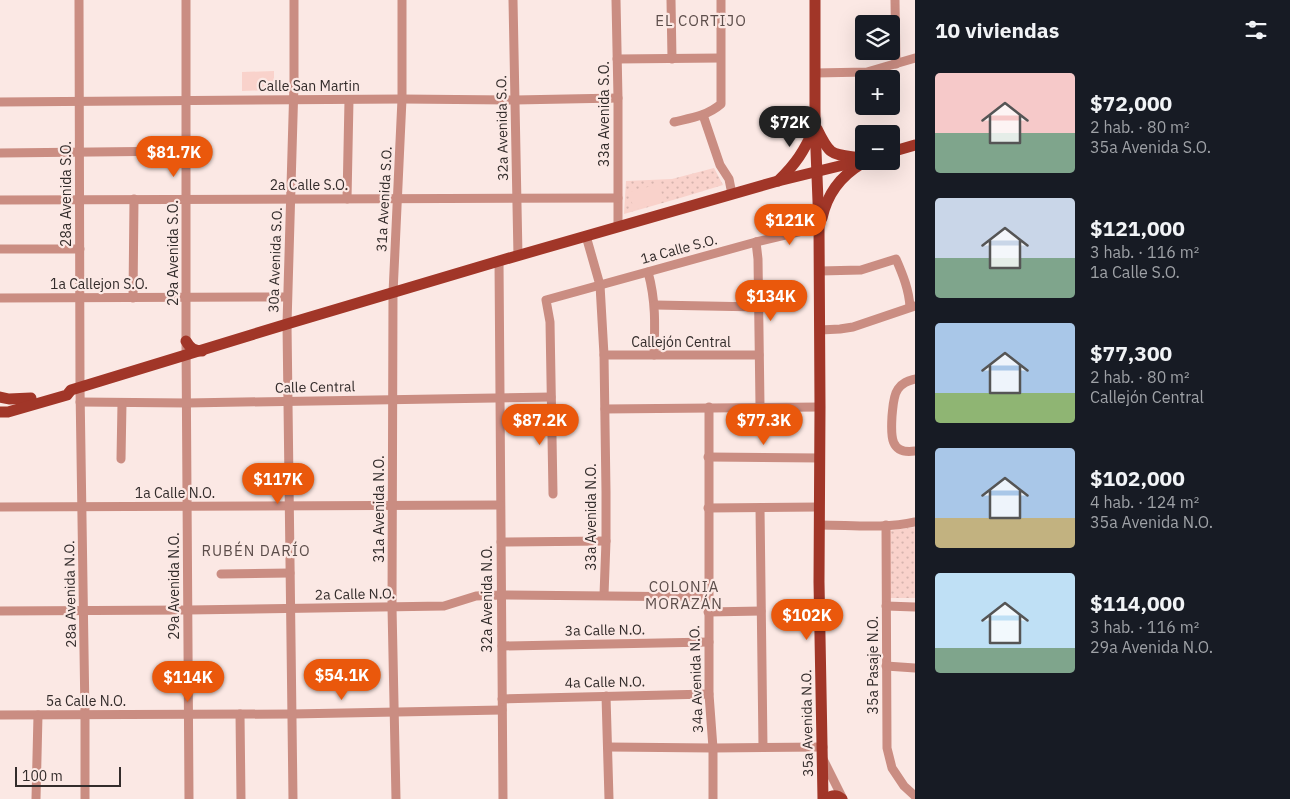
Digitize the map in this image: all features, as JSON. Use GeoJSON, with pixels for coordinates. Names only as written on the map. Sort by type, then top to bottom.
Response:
{"type":"FeatureCollection","features":[{"type":"Feature","properties":{"kind":"main road"},"geometry":{"type":"LineString","coordinates":[[815,0],[815,125],[819,227]]}},
{"type":"Feature","properties":{"kind":"main road"},"geometry":{"type":"LineString","coordinates":[[815,125],[830,151],[855,158]]}},
{"type":"Feature","properties":{"kind":"main road"},"geometry":{"type":"LineString","coordinates":[[778,181],[804,151],[815,125]]}},
{"type":"Feature","properties":{"kind":"main road"},"geometry":{"type":"LineString","coordinates":[[900,149],[915,144]]}},
{"type":"Feature","properties":{"kind":"main road"},"geometry":{"type":"LineString","coordinates":[[0,411],[8,412],[67,395],[76,389],[499,261],[778,181],[855,162]]}},
{"type":"Feature","properties":{"kind":"main road"},"geometry":{"type":"LineString","coordinates":[[819,227],[830,196],[839,182],[855,167]]}},
{"type":"Feature","properties":{"kind":"main road","name":"35a Avenida N.O."},"geometry":{"type":"LineString","coordinates":[[819,227],[819,582],[822,752],[825,799]]}},
{"type":"Feature","properties":{"kind":"main road"},"geometry":{"type":"LineString","coordinates":[[186,341],[191,348],[202,351]]}},
{"type":"Feature","properties":{"kind":"main road"},"geometry":{"type":"LineString","coordinates":[[0,411],[6,404],[65,388],[76,389]]}},
{"type":"Feature","properties":{"kind":"main road"},"geometry":{"type":"LineString","coordinates":[[0,396],[9,399],[31,398]]}},
{"type":"Feature","properties":{"kind":"main road"},"geometry":{"type":"LineString","coordinates":[[825,799],[832,796],[842,799]]}},
{"type":"Feature","properties":{"kind":"street","name":"28a Avenida S.O."},"geometry":{"type":"LineString","coordinates":[[76,389],[80,298],[79,0]]}},
{"type":"Feature","properties":{"kind":"street","name":"29a Avenida S.O."},"geometry":{"type":"LineString","coordinates":[[186,0],[187,403]]}},
{"type":"Feature","properties":{"kind":"street","name":"30a Avenida S.O."},"geometry":{"type":"LineString","coordinates":[[293,799],[287,297],[291,199],[294,0]]}},
{"type":"Feature","properties":{"kind":"street","name":"31a Avenida S.O."},"geometry":{"type":"LineString","coordinates":[[393,400],[393,293],[402,99],[402,0]]}},
{"type":"Feature","properties":{"kind":"street","name":"32a Avenida S.O."},"geometry":{"type":"LineString","coordinates":[[513,0],[518,256]]}},
{"type":"Feature","properties":{"kind":"street","name":"33a Avenida S.O."},"geometry":{"type":"LineString","coordinates":[[616,0],[618,227]]}},
{"type":"Feature","properties":{"kind":"street"},"geometry":{"type":"LineString","coordinates":[[671,0],[672,59]]}},
{"type":"Feature","properties":{"kind":"street"},"geometry":{"type":"LineString","coordinates":[[674,122],[703,115],[713,111],[721,104],[721,0]]}},
{"type":"Feature","properties":{"kind":"street"},"geometry":{"type":"LineString","coordinates":[[895,0],[896,64]]}},
{"type":"Feature","properties":{"kind":"street"},"geometry":{"type":"LineString","coordinates":[[617,59],[720,58]]}},
{"type":"Feature","properties":{"kind":"street"},"geometry":{"type":"LineString","coordinates":[[815,73],[867,72],[915,58]]}},
{"type":"Feature","properties":{"kind":"street","name":"Calle San Martin"},"geometry":{"type":"LineString","coordinates":[[0,102],[618,98]]}},
{"type":"Feature","properties":{"kind":"street"},"geometry":{"type":"LineString","coordinates":[[347,199],[348,100]]}},
{"type":"Feature","properties":{"kind":"street"},"geometry":{"type":"LineString","coordinates":[[703,115],[720,165],[729,179],[732,194]]}},
{"type":"Feature","properties":{"kind":"street"},"geometry":{"type":"LineString","coordinates":[[0,153],[186,151]]}},
{"type":"Feature","properties":{"kind":"street","name":"2a Calle S.O."},"geometry":{"type":"LineString","coordinates":[[0,200],[618,198]]}},
{"type":"Feature","properties":{"kind":"street"},"geometry":{"type":"LineString","coordinates":[[133,298],[134,199]]}},
{"type":"Feature","properties":{"kind":"street","name":"1a Calle S.O."},"geometry":{"type":"LineString","coordinates":[[551,397],[550,322],[546,300],[756,242],[819,227]]}},
{"type":"Feature","properties":{"kind":"street"},"geometry":{"type":"LineString","coordinates":[[586,236],[600,285],[605,409],[820,406]]}},
{"type":"Feature","properties":{"kind":"street"},"geometry":{"type":"LineString","coordinates":[[756,242],[758,259],[760,406]]}},
{"type":"Feature","properties":{"kind":"street"},"geometry":{"type":"LineString","coordinates":[[0,249],[80,249]]}},
{"type":"Feature","properties":{"kind":"street"},"geometry":{"type":"LineString","coordinates":[[820,271],[861,270],[896,259],[913,306],[853,327],[820,330]]}},
{"type":"Feature","properties":{"kind":"street"},"geometry":{"type":"LineString","coordinates":[[499,261],[500,398]]}},
{"type":"Feature","properties":{"kind":"street"},"geometry":{"type":"LineString","coordinates":[[648,272],[653,288],[655,306],[654,355]]}},
{"type":"Feature","properties":{"kind":"street","name":"1a Callejon S.O."},"geometry":{"type":"LineString","coordinates":[[0,298],[287,297]]}},
{"type":"Feature","properties":{"kind":"street"},"geometry":{"type":"LineString","coordinates":[[655,306],[759,307]]}},
{"type":"Feature","properties":{"kind":"street","name":"Callejón Central"},"geometry":{"type":"LineString","coordinates":[[604,355],[759,355]]}},
{"type":"Feature","properties":{"kind":"street"},"geometry":{"type":"LineString","coordinates":[[915,379],[903,383],[897,390],[894,400],[891,434],[893,443],[898,447],[909,452],[915,451]]}},
{"type":"Feature","properties":{"kind":"street","name":"28a Avenida N.O."},"geometry":{"type":"LineString","coordinates":[[76,389],[80,402],[85,799]]}},
{"type":"Feature","properties":{"kind":"street"},"geometry":{"type":"LineString","coordinates":[[551,397],[553,494]]}},
{"type":"Feature","properties":{"kind":"street","name":"Calle Central"},"geometry":{"type":"LineString","coordinates":[[80,402],[288,402],[551,397]]}},
{"type":"Feature","properties":{"kind":"street","name":"32a Avenida N.O."},"geometry":{"type":"LineString","coordinates":[[500,398],[503,799]]}},
{"type":"Feature","properties":{"kind":"street","name":"31a Avenida N.O."},"geometry":{"type":"LineString","coordinates":[[393,400],[392,607],[396,799]]}},
{"type":"Feature","properties":{"kind":"street"},"geometry":{"type":"LineString","coordinates":[[121,459],[122,403]]}},
{"type":"Feature","properties":{"kind":"street","name":"29a Avenida N.O."},"geometry":{"type":"LineString","coordinates":[[187,403],[189,799]]}},
{"type":"Feature","properties":{"kind":"street","name":"34a Avenida N.O."},"geometry":{"type":"LineString","coordinates":[[708,407],[709,694],[713,748],[713,799]]}},
{"type":"Feature","properties":{"kind":"street","name":"33a Avenida N.O."},"geometry":{"type":"LineString","coordinates":[[604,595],[606,541],[605,409]]}},
{"type":"Feature","properties":{"kind":"street"},"geometry":{"type":"LineString","coordinates":[[708,458],[820,458]]}},
{"type":"Feature","properties":{"kind":"street","name":"1a Calle N.O."},"geometry":{"type":"LineString","coordinates":[[0,507],[500,505]]}},
{"type":"Feature","properties":{"kind":"street"},"geometry":{"type":"LineString","coordinates":[[708,508],[819,506]]}},
{"type":"Feature","properties":{"kind":"street"},"geometry":{"type":"LineString","coordinates":[[760,508],[763,747]]}},
{"type":"Feature","properties":{"kind":"street"},"geometry":{"type":"LineString","coordinates":[[820,525],[886,525],[915,522]]}},
{"type":"Feature","properties":{"kind":"street","name":"35a Pasaje N.O."},"geometry":{"type":"LineString","coordinates":[[886,525],[887,748],[892,768],[904,786],[915,796]]}},
{"type":"Feature","properties":{"kind":"street"},"geometry":{"type":"LineString","coordinates":[[501,542],[606,541]]}},
{"type":"Feature","properties":{"kind":"street"},"geometry":{"type":"LineString","coordinates":[[221,574],[290,573]]}},
{"type":"Feature","properties":{"kind":"street","name":"2a Calle N.O."},"geometry":{"type":"LineString","coordinates":[[0,611],[444,606],[476,596],[501,595],[708,597]]}},
{"type":"Feature","properties":{"kind":"street"},"geometry":{"type":"LineString","coordinates":[[886,606],[915,607]]}},
{"type":"Feature","properties":{"kind":"street"},"geometry":{"type":"LineString","coordinates":[[708,612],[761,610]]}},
{"type":"Feature","properties":{"kind":"street","name":"3a Calle N.O."},"geometry":{"type":"LineString","coordinates":[[502,646],[709,642]]}},
{"type":"Feature","properties":{"kind":"street"},"geometry":{"type":"LineString","coordinates":[[886,666],[915,668]]}},
{"type":"Feature","properties":{"kind":"street","name":"4a Calle N.O."},"geometry":{"type":"LineString","coordinates":[[502,699],[709,694]]}},
{"type":"Feature","properties":{"kind":"street"},"geometry":{"type":"LineString","coordinates":[[606,696],[609,799]]}},
{"type":"Feature","properties":{"kind":"street","name":"5a Calle N.O."},"geometry":{"type":"LineString","coordinates":[[0,715],[292,714],[502,710]]}},
{"type":"Feature","properties":{"kind":"street"},"geometry":{"type":"LineString","coordinates":[[240,714],[241,799]]}},
{"type":"Feature","properties":{"kind":"street"},"geometry":{"type":"LineString","coordinates":[[36,799],[38,715]]}},
{"type":"Feature","properties":{"kind":"street"},"geometry":{"type":"LineString","coordinates":[[608,747],[763,747],[822,752],[842,799]]}},
{"type":"Feature","properties":{"kind":"shaded area"},"geometry":{"type":"Polygon","coordinates":[[[274,71],[274,90],[242,91],[242,72],[274,71]]]}},
{"type":"Feature","properties":{"kind":"shaded area"},"geometry":{"type":"Polygon","coordinates":[[[714,168],[723,185],[624,214],[626,181],[672,179],[714,168]]]}},
{"type":"Feature","properties":{"kind":"shaded area"},"geometry":{"type":"Polygon","coordinates":[[[659,184],[664,201],[634,210],[629,192],[659,184]]]}},
{"type":"Feature","properties":{"kind":"shaded area"},"geometry":{"type":"Polygon","coordinates":[[[915,527],[915,598],[889,598],[888,531],[915,527]]]}},
{"type":"Feature","properties":{"kind":"district","name":"EL CORTIJO"},"geometry":{"type":"Point","coordinates":[701,20]}},
{"type":"Feature","properties":{"kind":"district","name":"RUBÉN DARÍO"},"geometry":{"type":"Point","coordinates":[256,550]}},
{"type":"Feature","properties":{"kind":"district","name":"COLONIA MORAZÁN"},"geometry":{"type":"Point","coordinates":[684,594]}}]}
